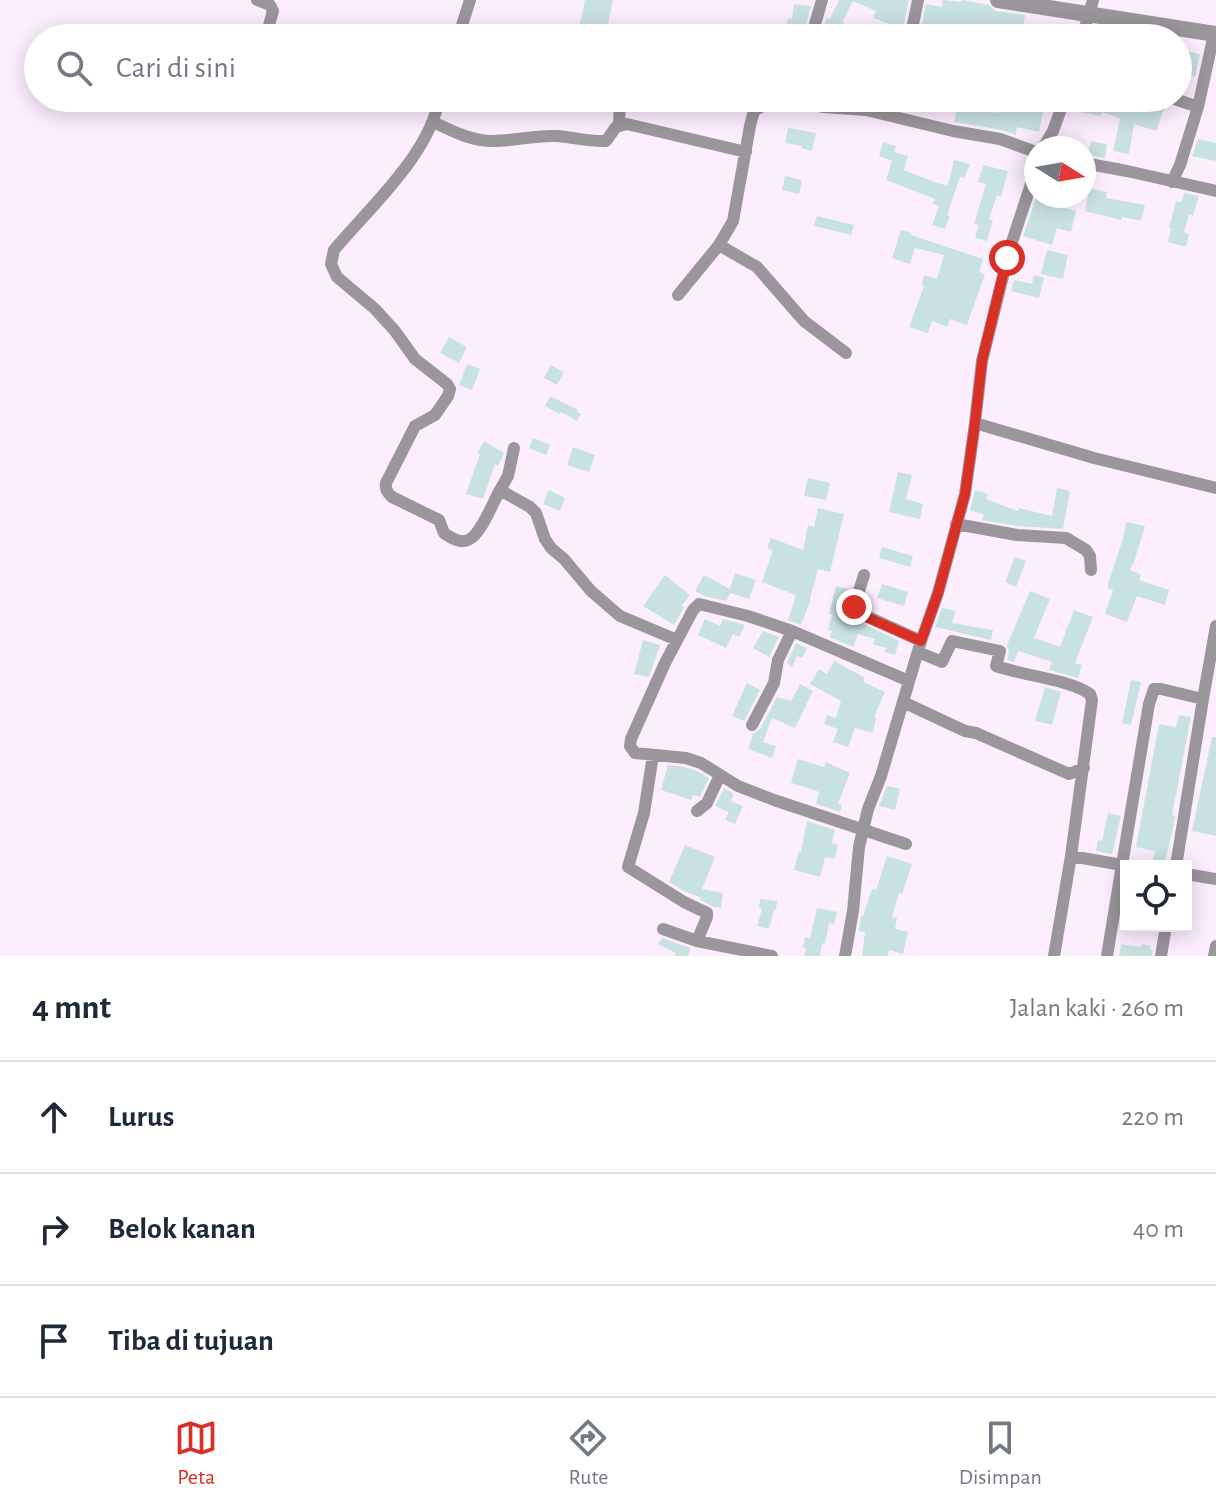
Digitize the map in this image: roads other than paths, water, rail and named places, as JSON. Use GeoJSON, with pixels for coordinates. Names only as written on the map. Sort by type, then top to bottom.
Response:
{"type":"FeatureCollection","features":[{"type":"Feature","properties":{"kind":"street"},"geometry":{"type":"LineString","coordinates":[[257,0],[270,5],[273,11],[269,24]]}},
{"type":"Feature","properties":{"kind":"street"},"geometry":{"type":"LineString","coordinates":[[462,24],[470,0]]}},
{"type":"Feature","properties":{"kind":"street"},"geometry":{"type":"LineString","coordinates":[[815,24],[822,0]]}},
{"type":"Feature","properties":{"kind":"street"},"geometry":{"type":"LineString","coordinates":[[913,24],[918,0]]}},
{"type":"Feature","properties":{"kind":"street"},"geometry":{"type":"LineString","coordinates":[[999,0],[1090,8],[1167,24]]}},
{"type":"Feature","properties":{"kind":"street"},"geometry":{"type":"LineString","coordinates":[[1172,182],[1198,107],[1215,34],[1192,29]]}},
{"type":"Feature","properties":{"kind":"street"},"geometry":{"type":"LineString","coordinates":[[1192,105],[1198,107]]}},
{"type":"Feature","properties":{"kind":"street"},"geometry":{"type":"LineString","coordinates":[[434,112],[433,122],[393,185],[334,250],[331,264],[337,277],[375,309],[415,359],[450,389],[435,415],[415,426],[386,483],[388,493],[439,520],[444,533],[458,540],[470,540],[482,525],[508,476],[514,448]]}},
{"type":"Feature","properties":{"kind":"street"},"geometry":{"type":"LineString","coordinates":[[433,122],[467,137],[496,141],[556,136],[598,142],[606,141],[619,125],[620,112]]}},
{"type":"Feature","properties":{"kind":"street"},"geometry":{"type":"LineString","coordinates":[[678,295],[719,245],[733,221],[754,112]]}},
{"type":"Feature","properties":{"kind":"street"},"geometry":{"type":"LineString","coordinates":[[874,112],[1000,139],[1024,148]]}},
{"type":"Feature","properties":{"kind":"street"},"geometry":{"type":"LineString","coordinates":[[1050,136],[1060,112]]}},
{"type":"Feature","properties":{"kind":"street"},"geometry":{"type":"LineString","coordinates":[[619,125],[627,124],[746,152]]}},
{"type":"Feature","properties":{"kind":"street"},"geometry":{"type":"LineString","coordinates":[[1096,165],[1215,192]]}},
{"type":"Feature","properties":{"kind":"street"},"geometry":{"type":"LineString","coordinates":[[845,956],[859,847],[938,593],[965,494],[982,361],[1007,258],[1024,206]]}},
{"type":"Feature","properties":{"kind":"street"},"geometry":{"type":"LineString","coordinates":[[719,245],[757,267],[804,321],[846,353]]}},
{"type":"Feature","properties":{"kind":"street"},"geometry":{"type":"LineString","coordinates":[[975,423],[1094,458],[1216,488]]}},
{"type":"Feature","properties":{"kind":"street"},"geometry":{"type":"LineString","coordinates":[[500,490],[536,513],[551,548],[591,591],[620,616],[677,640]]}},
{"type":"Feature","properties":{"kind":"street"},"geometry":{"type":"LineString","coordinates":[[956,524],[1017,535],[1066,538],[1086,550],[1090,556],[1091,570]]}},
{"type":"Feature","properties":{"kind":"street"},"geometry":{"type":"LineString","coordinates":[[864,575],[855,611],[942,662],[952,641],[1000,651],[996,666],[1064,683],[1090,694],[1092,700],[1084,768],[1054,956]]}},
{"type":"Feature","properties":{"kind":"street"},"geometry":{"type":"LineString","coordinates":[[906,844],[738,786],[701,763],[686,758],[635,753],[630,746],[677,640],[699,604],[792,631],[909,681]]}},
{"type":"Feature","properties":{"kind":"street"},"geometry":{"type":"LineString","coordinates":[[1177,860],[1216,626]]}},
{"type":"Feature","properties":{"kind":"street"},"geometry":{"type":"LineString","coordinates":[[752,725],[774,683],[778,660],[792,631]]}},
{"type":"Feature","properties":{"kind":"street"},"geometry":{"type":"LineString","coordinates":[[1127,860],[1149,704],[1154,689],[1203,699]]}},
{"type":"Feature","properties":{"kind":"street"},"geometry":{"type":"LineString","coordinates":[[903,702],[1069,774],[1084,768]]}},
{"type":"Feature","properties":{"kind":"street"},"geometry":{"type":"LineString","coordinates":[[653,755],[644,813],[628,867],[707,913],[697,941]]}},
{"type":"Feature","properties":{"kind":"street"},"geometry":{"type":"LineString","coordinates":[[697,811],[707,803],[720,775]]}},
{"type":"Feature","properties":{"kind":"street"},"geometry":{"type":"LineString","coordinates":[[1071,856],[1120,865]]}},
{"type":"Feature","properties":{"kind":"street"},"geometry":{"type":"LineString","coordinates":[[1192,875],[1216,879]]}},
{"type":"Feature","properties":{"kind":"street"},"geometry":{"type":"LineString","coordinates":[[1107,956],[1120,894]]}},
{"type":"Feature","properties":{"kind":"street"},"geometry":{"type":"LineString","coordinates":[[663,929],[697,941],[772,956]]}},
{"type":"Feature","properties":{"kind":"street"},"geometry":{"type":"LineString","coordinates":[[1161,956],[1165,932]]}},
{"type":"Feature","properties":{"kind":"street"},"geometry":{"type":"LineString","coordinates":[[1214,956],[1216,946]]}}]}
